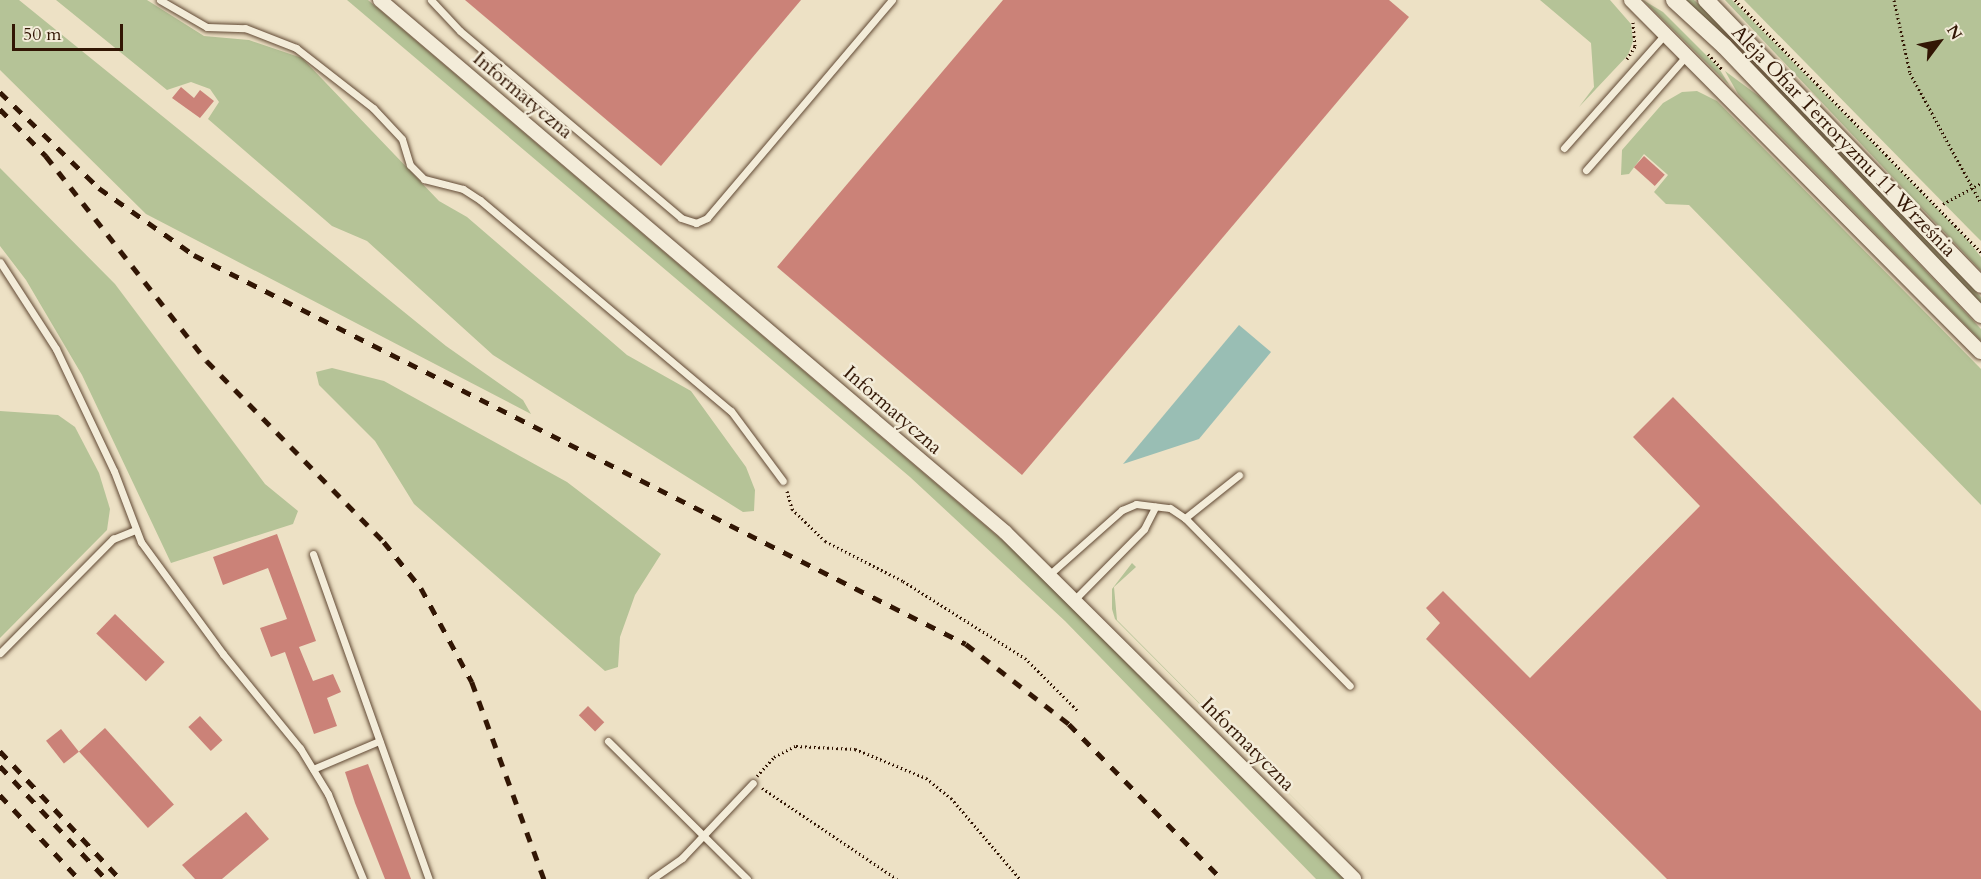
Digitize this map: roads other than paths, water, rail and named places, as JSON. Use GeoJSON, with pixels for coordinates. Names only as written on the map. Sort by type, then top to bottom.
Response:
{"type":"FeatureCollection","features":[{"type":"Feature","properties":{"kind":"street","name":"Informatyczna"},"geometry":{"type":"LineString","coordinates":[[380,0],[1051,573],[1354,879]]}},
{"type":"Feature","properties":{"kind":"street","name":"Aleja Ofiar Terroryzmu 11 Września"},"geometry":{"type":"LineString","coordinates":[[1674,0],[1724,46],[1981,315]]}},
{"type":"Feature","properties":{"kind":"street","name":"Aleja Ofiar Terroryzmu 11 Września"},"geometry":{"type":"LineString","coordinates":[[1706,0],[1981,285]]}},
{"type":"Feature","properties":{"kind":"street"},"geometry":{"type":"LineString","coordinates":[[1630,7],[1666,33],[1688,54],[1981,352]]}},
{"type":"Feature","properties":{"kind":"lane"},"geometry":{"type":"LineString","coordinates":[[160,0],[207,27],[244,28],[296,48],[373,108],[402,139],[410,165],[424,179],[463,189],[480,200],[731,411],[783,481]]}},
{"type":"Feature","properties":{"kind":"lane"},"geometry":{"type":"LineString","coordinates":[[431,0],[460,31],[681,218],[696,223],[707,218],[892,0]]}},
{"type":"Feature","properties":{"kind":"lane"},"geometry":{"type":"LineString","coordinates":[[1564,148],[1666,33]]}},
{"type":"Feature","properties":{"kind":"lane"},"geometry":{"type":"LineString","coordinates":[[1586,170],[1688,54]]}},
{"type":"Feature","properties":{"kind":"lane"},"geometry":{"type":"LineString","coordinates":[[0,262],[56,349],[114,471],[135,530],[223,654],[313,769],[356,854],[363,879]]}},
{"type":"Feature","properties":{"kind":"lane"},"geometry":{"type":"LineString","coordinates":[[1185,518],[1239,475]]}},
{"type":"Feature","properties":{"kind":"lane"},"geometry":{"type":"LineString","coordinates":[[1051,573],[1122,510],[1136,504],[1155,507],[1185,518],[1350,686]]}},
{"type":"Feature","properties":{"kind":"lane"},"geometry":{"type":"LineString","coordinates":[[1076,598],[1144,529],[1155,507]]}},
{"type":"Feature","properties":{"kind":"lane"},"geometry":{"type":"LineString","coordinates":[[0,653],[113,538],[135,530]]}},
{"type":"Feature","properties":{"kind":"lane"},"geometry":{"type":"LineString","coordinates":[[313,554],[429,879]]}},
{"type":"Feature","properties":{"kind":"lane"},"geometry":{"type":"LineString","coordinates":[[313,769],[380,741]]}},
{"type":"Feature","properties":{"kind":"lane"},"geometry":{"type":"LineString","coordinates":[[608,741],[747,879]]}},
{"type":"Feature","properties":{"kind":"lane"},"geometry":{"type":"LineString","coordinates":[[652,879],[704,836],[753,783]]}},
{"type":"Feature","properties":{"kind":"water"},"geometry":{"type":"Polygon","coordinates":[[[1239,325],[1271,352],[1199,439],[1123,464],[1239,325]]]}},
{"type":"Feature","properties":{"kind":"railway"},"geometry":{"type":"LineString","coordinates":[[0,92],[99,188],[194,255],[966,644],[1069,724],[1222,879]]}},
{"type":"Feature","properties":{"kind":"railway"},"geometry":{"type":"LineString","coordinates":[[0,109],[46,156],[207,361],[384,542],[421,588],[472,682],[544,879]]}},
{"type":"Feature","properties":{"kind":"railway"},"geometry":{"type":"LineString","coordinates":[[0,751],[120,879]]}},
{"type":"Feature","properties":{"kind":"railway"},"geometry":{"type":"LineString","coordinates":[[0,766],[106,879]]}},
{"type":"Feature","properties":{"kind":"railway"},"geometry":{"type":"LineString","coordinates":[[0,795],[79,879]]}}]}
